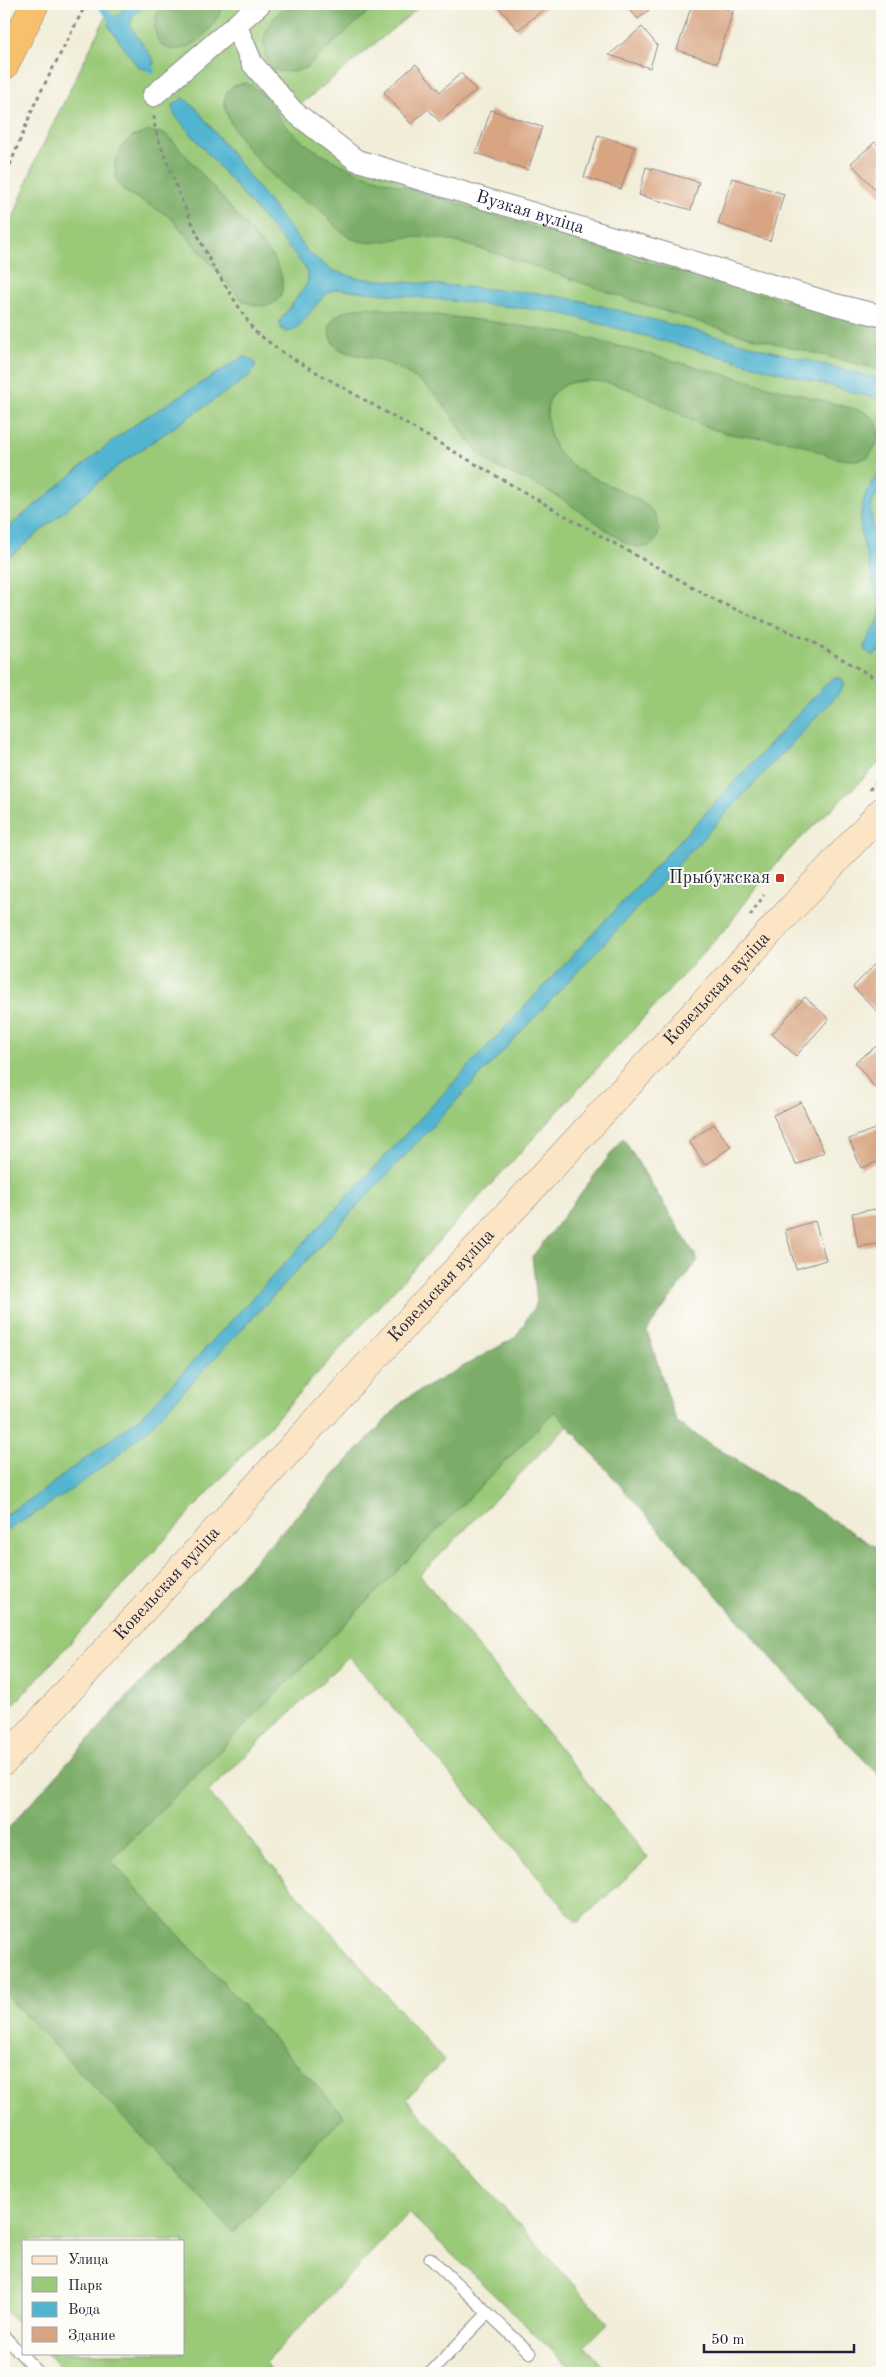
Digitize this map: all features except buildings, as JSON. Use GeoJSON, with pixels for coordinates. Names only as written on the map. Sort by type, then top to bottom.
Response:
{"type":"FeatureCollection","features":[{"type":"Feature","properties":{"kind":"highway"},"geometry":{"type":"LineString","coordinates":[[4,66],[35,4]]}},
{"type":"Feature","properties":{"kind":"main road","name":"Ковельская вуліца"},"geometry":{"type":"LineString","coordinates":[[4,1761],[368,1364],[882,811]]}},
{"type":"Feature","properties":{"kind":"street"},"geometry":{"type":"LineString","coordinates":[[153,96],[260,4]]}},
{"type":"Feature","properties":{"kind":"street","name":"Вузкая вуліца"},"geometry":{"type":"LineString","coordinates":[[236,25],[252,63],[293,111],[356,160],[837,305],[882,316]]}},
{"type":"Feature","properties":{"kind":"lane"},"geometry":{"type":"LineString","coordinates":[[430,2258],[530,2353]]}},
{"type":"Feature","properties":{"kind":"lane"},"geometry":{"type":"LineString","coordinates":[[430,2373],[488,2313]]}},
{"type":"Feature","properties":{"kind":"lane"},"geometry":{"type":"LineString","coordinates":[[4,2336],[39,2373]]}},
{"type":"Feature","properties":{"kind":"path"},"geometry":{"type":"LineString","coordinates":[[4,180],[35,104],[86,4]]}},
{"type":"Feature","properties":{"kind":"path"},"geometry":{"type":"LineString","coordinates":[[153,96],[155,130],[180,199],[211,264],[254,331],[285,354],[569,518],[721,603],[811,640],[882,682]]}},
{"type":"Feature","properties":{"kind":"green space"},"geometry":{"type":"Polygon","coordinates":[[[112,4],[423,4],[293,111],[356,160],[882,316],[882,760],[777,862],[728,926],[4,1715],[4,242],[35,161],[112,4]]]}},
{"type":"Feature","properties":{"kind":"green space"},"geometry":{"type":"Polygon","coordinates":[[[163,4],[225,4],[218,17],[199,40],[186,47],[175,49],[167,48],[157,38],[155,21],[163,4]]]}},
{"type":"Feature","properties":{"kind":"green space"},"geometry":{"type":"Polygon","coordinates":[[[288,4],[377,4],[307,67],[285,72],[272,69],[264,50],[264,41],[274,18],[288,4]]]}},
{"type":"Feature","properties":{"kind":"green space"},"geometry":{"type":"Polygon","coordinates":[[[246,83],[266,98],[281,120],[295,135],[323,155],[362,174],[662,267],[882,327],[882,370],[708,325],[626,299],[514,259],[457,242],[417,237],[375,242],[353,239],[339,230],[319,209],[292,193],[247,148],[230,121],[225,108],[225,97],[230,88],[246,83]]]}},
{"type":"Feature","properties":{"kind":"green space"},"geometry":{"type":"Polygon","coordinates":[[[150,131],[165,134],[175,143],[272,256],[282,278],[280,297],[275,302],[263,306],[242,300],[169,216],[124,191],[116,179],[115,162],[122,146],[132,137],[150,131]]]}},
{"type":"Feature","properties":{"kind":"green space"},"geometry":{"type":"Polygon","coordinates":[[[366,307],[487,321],[572,334],[862,411],[869,415],[878,425],[878,438],[873,451],[868,457],[859,460],[841,459],[796,443],[722,432],[686,417],[632,390],[613,384],[594,381],[566,384],[558,389],[550,398],[548,405],[549,428],[554,445],[564,458],[576,468],[638,500],[651,510],[658,524],[659,529],[656,539],[649,546],[643,547],[627,544],[552,493],[490,463],[467,438],[446,407],[429,388],[418,380],[391,365],[346,352],[334,345],[329,331],[330,324],[334,319],[346,311],[366,307]]]}},
{"type":"Feature","properties":{"kind":"green space"},"geometry":{"type":"Polygon","coordinates":[[[623,1138],[698,1260],[647,1331],[677,1423],[882,1551],[882,1778],[839,1735],[555,1411],[111,1861],[344,2116],[233,2232],[4,1993],[4,1833],[131,1693],[405,1399],[516,1337],[537,1302],[532,1257],[623,1138]]]}},
{"type":"Feature","properties":{"kind":"green space"},"geometry":{"type":"Polygon","coordinates":[[[555,1410],[568,1425],[420,1575],[648,1858],[577,1923],[349,1656],[208,1792],[444,2061],[406,2099],[608,2323],[585,2346],[609,2373],[575,2373],[409,2213],[265,2363],[275,2373],[65,2373],[47,2354],[185,2354],[185,2240],[22,2240],[22,2328],[4,2309],[4,1993],[233,2231],[344,2116],[111,1861],[555,1410]]]}},
{"type":"Feature","properties":{"kind":"water"},"geometry":{"type":"Polygon","coordinates":[[[130,4],[147,4],[133,15],[130,26],[153,59],[154,63],[149,70],[138,67],[108,25],[110,21],[130,4]]]}},
{"type":"Feature","properties":{"kind":"water"},"geometry":{"type":"Polygon","coordinates":[[[183,98],[196,108],[308,252],[331,270],[357,278],[537,293],[578,300],[882,380],[882,400],[560,313],[532,309],[336,289],[322,299],[299,326],[287,332],[282,330],[279,322],[307,284],[308,277],[304,266],[174,114],[172,106],[183,98]]]}},
{"type":"Feature","properties":{"kind":"water"},"geometry":{"type":"Polygon","coordinates":[[[243,357],[248,357],[255,363],[255,368],[248,377],[120,464],[4,562],[4,531],[111,442],[143,419],[243,357]]]}},
{"type":"Feature","properties":{"kind":"water"},"geometry":{"type":"Polygon","coordinates":[[[882,468],[882,486],[873,500],[871,509],[873,529],[882,562],[882,649],[873,656],[865,650],[865,645],[877,623],[880,608],[861,534],[860,521],[865,497],[882,468]]]}},
{"type":"Feature","properties":{"kind":"water"},"geometry":{"type":"Polygon","coordinates":[[[835,677],[842,679],[844,683],[841,691],[151,1426],[80,1484],[4,1532],[4,1515],[33,1498],[144,1414],[827,683],[835,677]]]}},
{"type":"Feature","properties":{"kind":"waterway"},"geometry":{"type":"LineString","coordinates":[[99,4],[116,24]]}},
{"type":"Feature","properties":{"kind":"waterway"},"geometry":{"type":"LineString","coordinates":[[145,62],[152,71]]}},
{"type":"Feature","properties":{"kind":"place","name":"Прыбужская"},"geometry":{"type":"Point","coordinates":[780,878]}}]}
